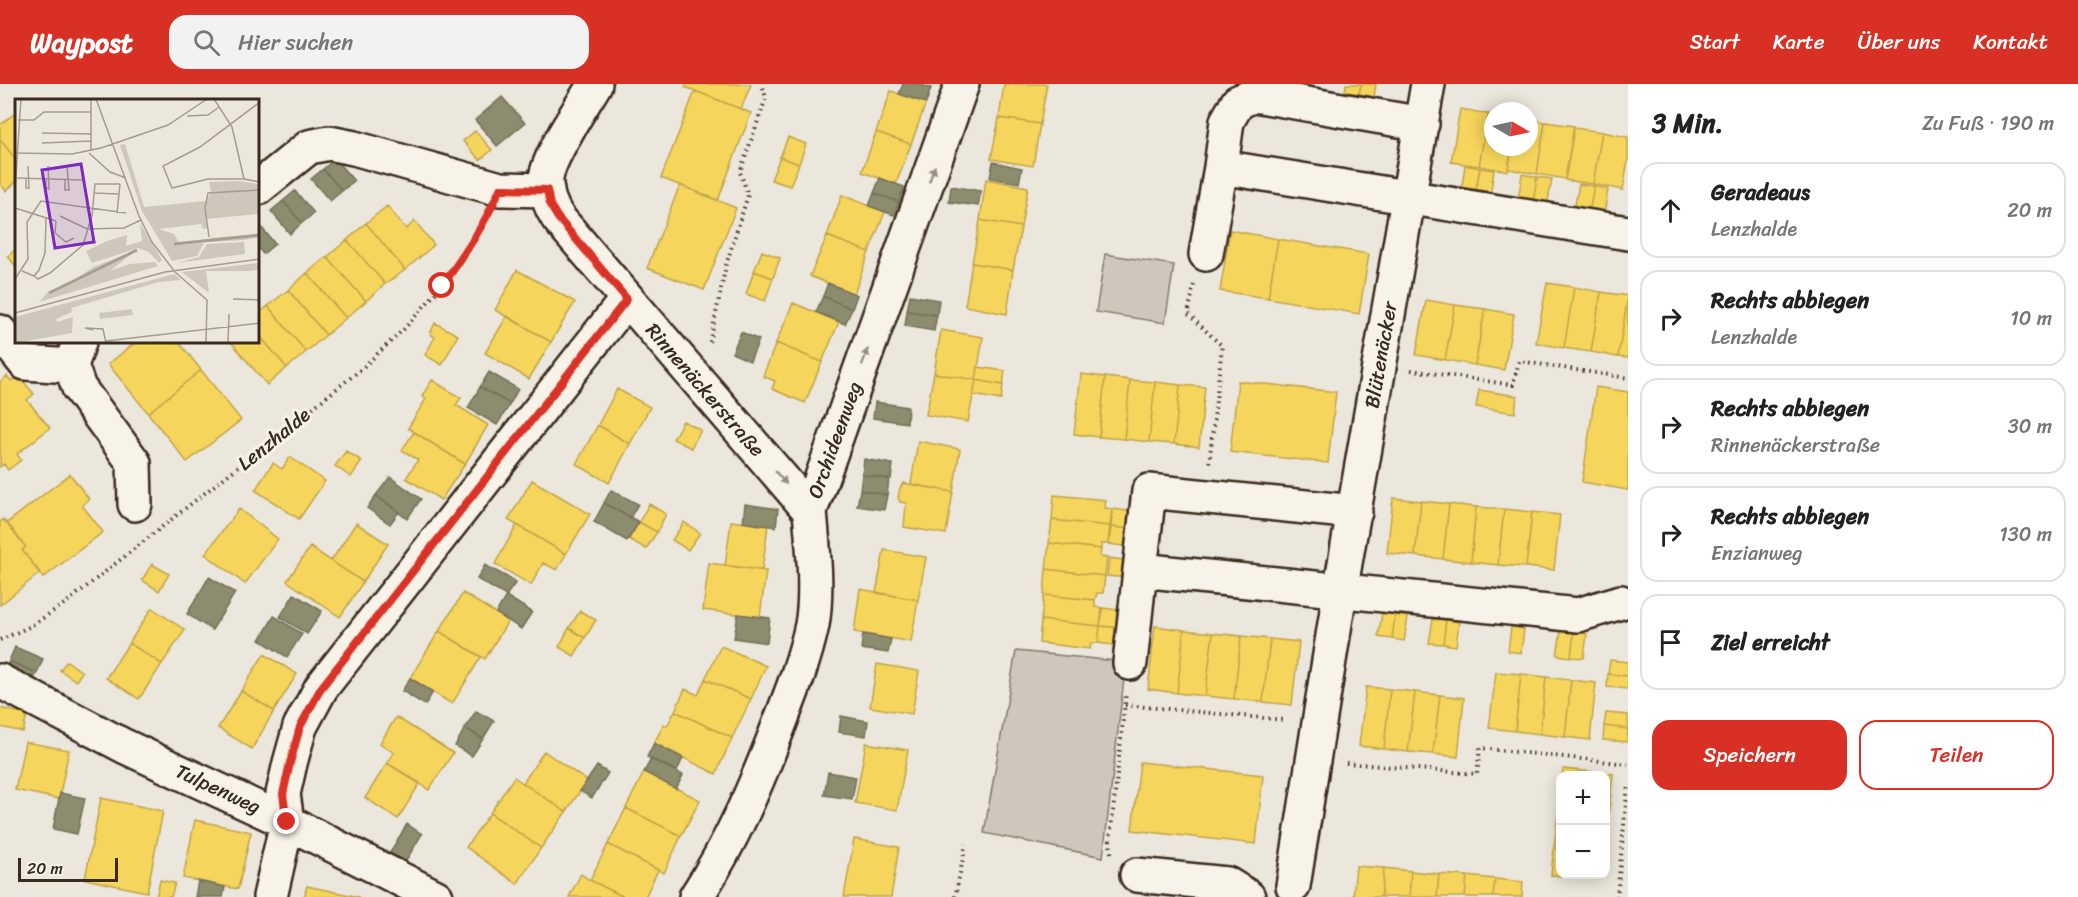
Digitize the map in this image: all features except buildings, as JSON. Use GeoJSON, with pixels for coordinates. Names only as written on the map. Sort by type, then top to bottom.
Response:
{"type":"FeatureCollection","features":[{"type":"Feature","properties":{"kind":"street","name":"Rinnenäckerstraße"},"geometry":{"type":"LineString","coordinates":[[596,84],[551,160],[546,178],[550,205],[558,218],[810,511]]}},
{"type":"Feature","properties":{"kind":"street","name":"Orchideenweg"},"geometry":{"type":"LineString","coordinates":[[696,897],[718,864],[764,763],[802,663],[812,623],[814,580],[810,511],[962,84]]}},
{"type":"Feature","properties":{"kind":"street","name":"Blütenäcker"},"geometry":{"type":"LineString","coordinates":[[1300,891],[1312,760],[1428,84]]}},
{"type":"Feature","properties":{"kind":"street"},"geometry":{"type":"LineString","coordinates":[[1206,254],[1227,121],[1238,102],[1255,95],[1422,124]]}},
{"type":"Feature","properties":{"kind":"street"},"geometry":{"type":"LineString","coordinates":[[260,186],[309,147],[328,143],[354,148],[500,189],[547,190]]}},
{"type":"Feature","properties":{"kind":"street"},"geometry":{"type":"LineString","coordinates":[[1221,167],[1628,233]]}},
{"type":"Feature","properties":{"kind":"street"},"geometry":{"type":"LineString","coordinates":[[270,897],[287,822],[283,794],[290,763],[300,727],[321,688],[627,299]]}},
{"type":"Feature","properties":{"kind":"street"},"geometry":{"type":"LineString","coordinates":[[0,332],[25,363],[75,354],[79,388],[134,463],[135,504]]}},
{"type":"Feature","properties":{"kind":"street"},"geometry":{"type":"LineString","coordinates":[[1130,663],[1149,491],[1354,512]]}},
{"type":"Feature","properties":{"kind":"street"},"geometry":{"type":"LineString","coordinates":[[1140,570],[1578,615],[1621,602]]}},
{"type":"Feature","properties":{"kind":"street","name":"Tulpenweg"},"geometry":{"type":"LineString","coordinates":[[0,681],[124,746],[287,822],[436,897]]}},
{"type":"Feature","properties":{"kind":"street"},"geometry":{"type":"LineString","coordinates":[[1137,875],[1227,884],[1249,897],[1269,884],[1281,883],[1300,891]]}},
{"type":"Feature","properties":{"kind":"path"},"geometry":{"type":"LineString","coordinates":[[702,386],[726,266],[748,195],[740,172],[766,98],[762,84]]}},
{"type":"Feature","properties":{"kind":"path","name":"Lenzhalde"},"geometry":{"type":"LineString","coordinates":[[0,640],[31,626],[67,602],[359,371],[404,328],[442,286],[463,257],[500,189]]}},
{"type":"Feature","properties":{"kind":"path"},"geometry":{"type":"LineString","coordinates":[[1205,496],[1222,346],[1188,314],[1198,264],[1206,254]]}},
{"type":"Feature","properties":{"kind":"path"},"geometry":{"type":"LineString","coordinates":[[1379,365],[1513,385],[1519,361],[1628,378]]}},
{"type":"Feature","properties":{"kind":"path"},"geometry":{"type":"LineString","coordinates":[[1130,663],[1110,849],[1119,865],[1137,875]]}},
{"type":"Feature","properties":{"kind":"path"},"geometry":{"type":"LineString","coordinates":[[1125,705],[1319,724]]}},
{"type":"Feature","properties":{"kind":"path"},"geometry":{"type":"LineString","coordinates":[[1312,760],[1477,774],[1480,748],[1628,764]]}},
{"type":"Feature","properties":{"kind":"path"},"geometry":{"type":"LineString","coordinates":[[1617,897],[1628,784]]}},
{"type":"Feature","properties":{"kind":"path"},"geometry":{"type":"LineString","coordinates":[[956,897],[966,844]]}},
{"type":"Feature","properties":{"kind":"shaded area"},"geometry":{"type":"Polygon","coordinates":[[[1105,254],[1174,265],[1165,323],[1096,312],[1105,254]]]}},
{"type":"Feature","properties":{"kind":"shaded area"},"geometry":{"type":"Polygon","coordinates":[[[1016,651],[1126,662],[1103,857],[984,833],[1016,651]]]}},
{"type":"Feature","properties":{"kind":"route"},"geometry":{"type":"LineString","coordinates":[[287,822],[283,794],[290,763],[300,727],[321,688],[627,299],[558,218],[550,205],[547,190],[500,189],[463,257],[442,286]]}}]}
